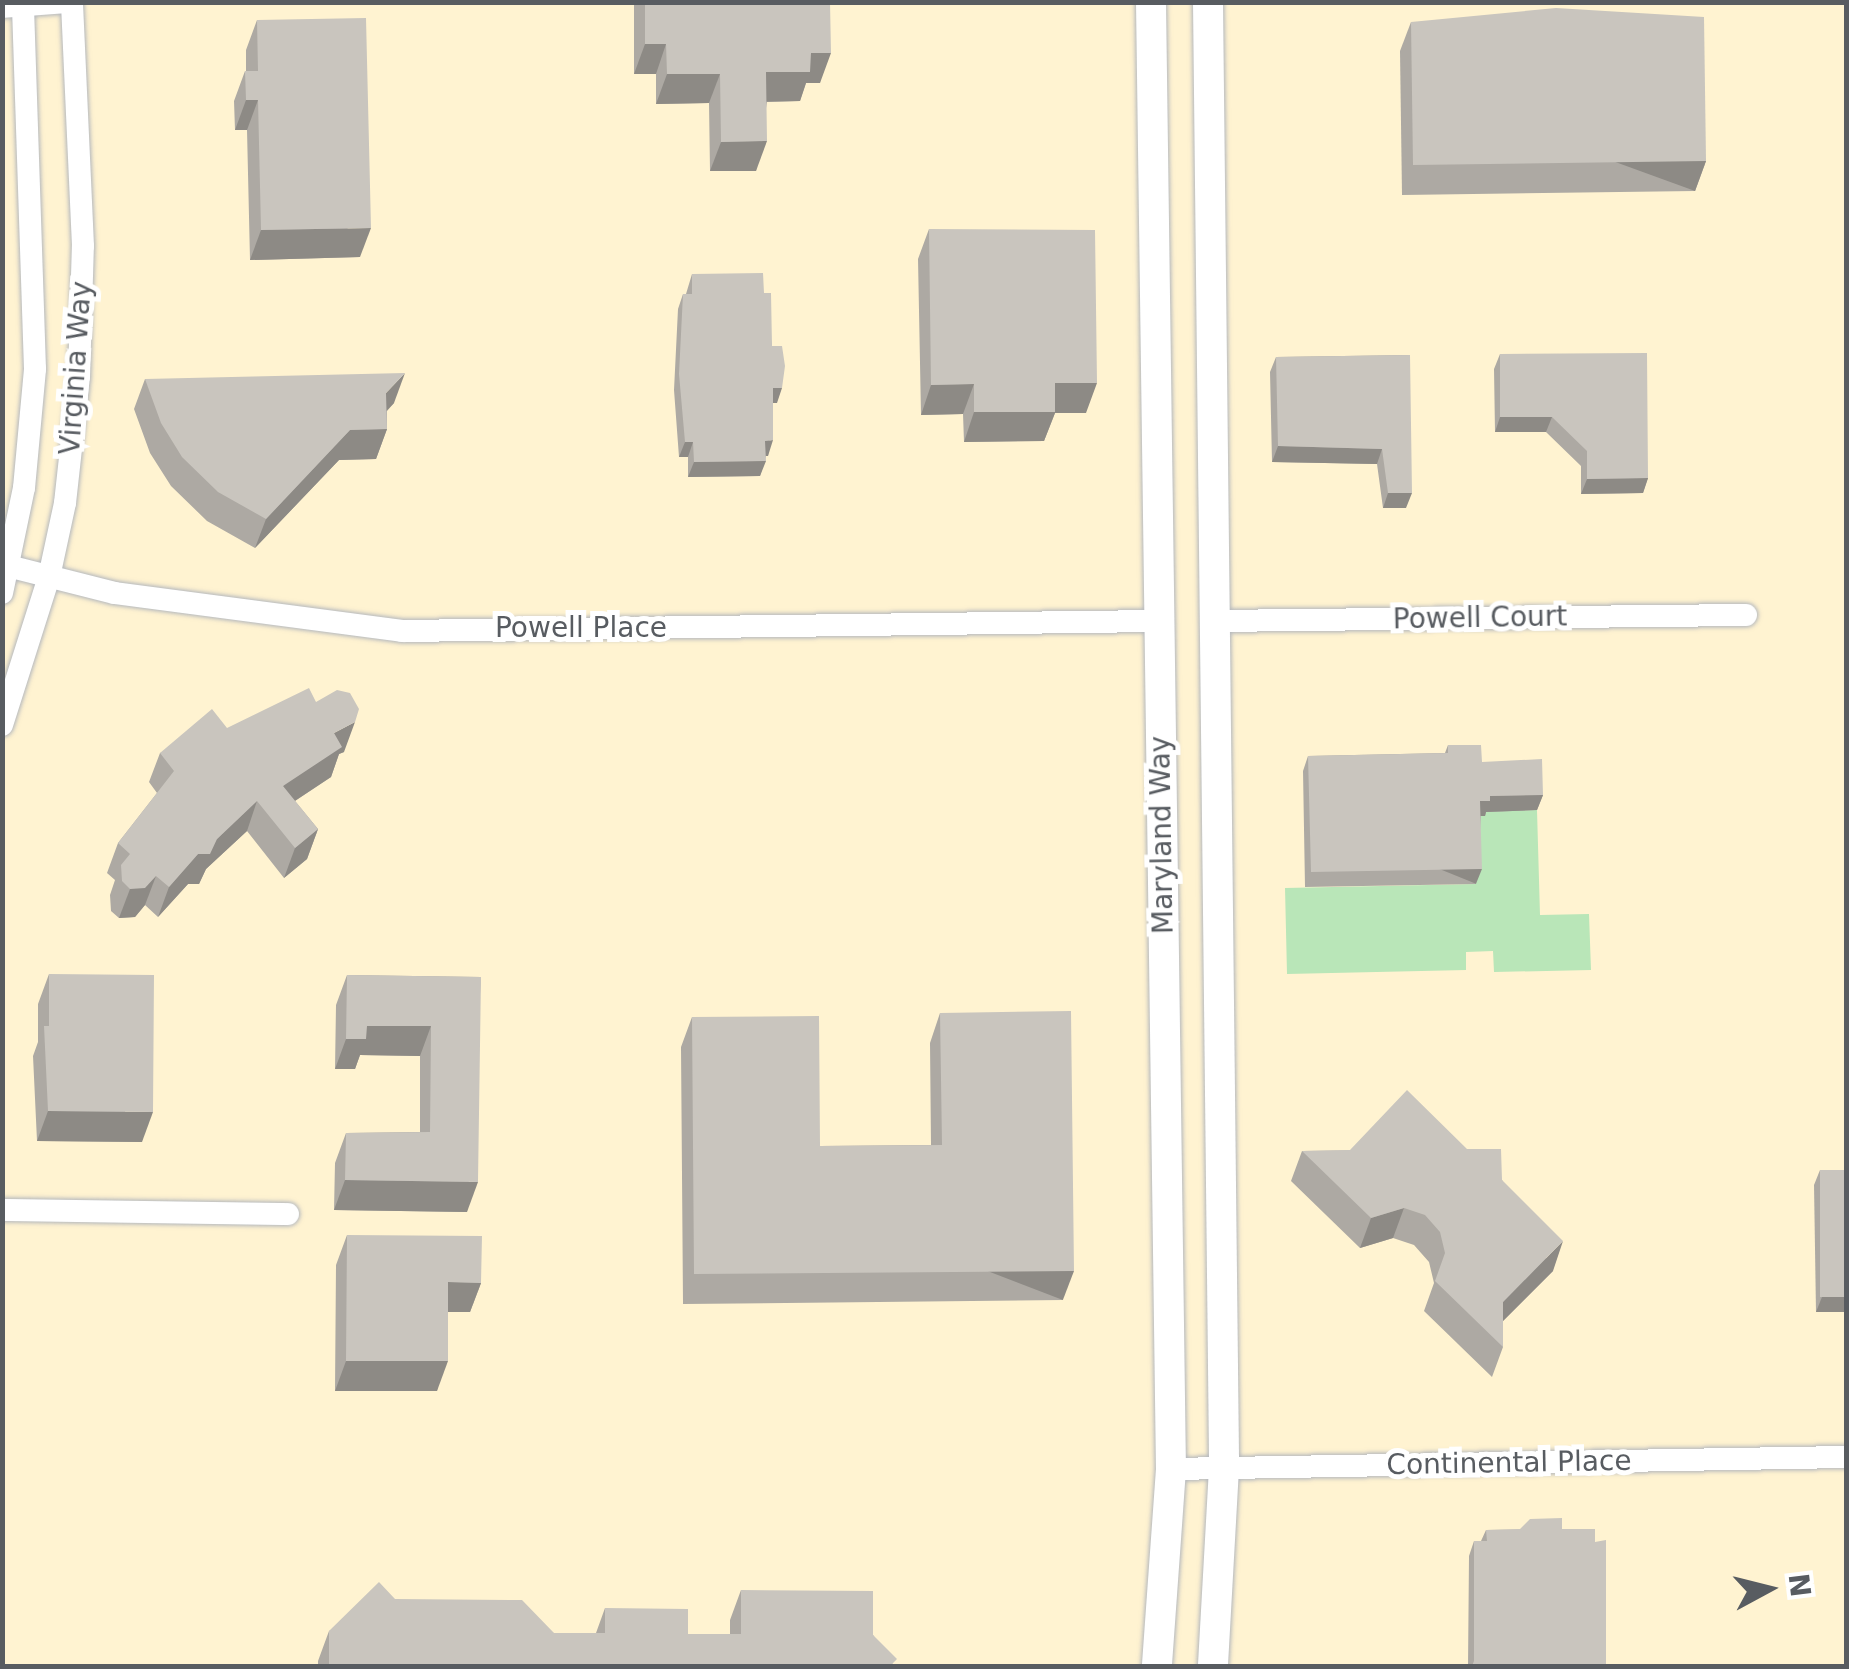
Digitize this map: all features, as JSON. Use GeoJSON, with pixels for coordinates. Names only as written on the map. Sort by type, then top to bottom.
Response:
{"type":"FeatureCollection","features":[{"type":"Feature","properties":{"kind":"main road","name":"Maryland Way"},"geometry":{"type":"LineString","coordinates":[[1150,2],[1170,1468],[1157,1666]]}},
{"type":"Feature","properties":{"kind":"main road","name":"Maryland Way"},"geometry":{"type":"LineString","coordinates":[[1208,2],[1224,1468],[1213,1666]]}},
{"type":"Feature","properties":{"kind":"main road"},"geometry":{"type":"LineString","coordinates":[[1159,621],[1214,621]]}},
{"type":"Feature","properties":{"kind":"street"},"geometry":{"type":"LineString","coordinates":[[16,5],[70,2]]}},
{"type":"Feature","properties":{"kind":"street","name":"Virginia Way"},"geometry":{"type":"LineString","coordinates":[[2,725],[49,577],[65,502],[79,377],[83,246],[70,2]]}},
{"type":"Feature","properties":{"kind":"street","name":"Virginia Way"},"geometry":{"type":"LineString","coordinates":[[2,593],[24,488],[35,369],[16,5]]}},
{"type":"Feature","properties":{"kind":"street","name":"Powell Place"},"geometry":{"type":"LineString","coordinates":[[8,566],[115,593],[402,631],[1159,621]]}},
{"type":"Feature","properties":{"kind":"street","name":"Powell Court"},"geometry":{"type":"LineString","coordinates":[[1214,621],[1746,615]]}},
{"type":"Feature","properties":{"kind":"street"},"geometry":{"type":"LineString","coordinates":[[2,1210],[288,1214]]}},
{"type":"Feature","properties":{"kind":"street","name":"Continental Place"},"geometry":{"type":"LineString","coordinates":[[1170,1468],[1846,1457]]}},
{"type":"Feature","properties":{"kind":"shaded area"},"geometry":{"type":"Polygon","coordinates":[[[3,3],[1846,3],[1846,1666],[3,1666],[3,3]]]}},
{"type":"Feature","properties":{"kind":"green space"},"geometry":{"type":"Polygon","coordinates":[[[1537,810],[1540,915],[1589,914],[1591,970],[1494,972],[1493,951],[1466,952],[1466,970],[1287,974],[1285,888],[1476,884],[1475,816],[1484,811],[1537,810]]]}},
{"type":"Feature","properties":{"kind":"building"},"geometry":{"type":"Polygon","coordinates":[[[645,2],[830,2],[831,53],[811,53],[810,72],[766,72],[767,141],[721,142],[720,74],[667,74],[666,44],[645,44],[645,2]]]}},
{"type":"Feature","properties":{"kind":"building"},"geometry":{"type":"Polygon","coordinates":[[[1556,8],[1704,17],[1706,161],[1413,165],[1411,22],[1556,8]]]}},
{"type":"Feature","properties":{"kind":"building"},"geometry":{"type":"Polygon","coordinates":[[[366,18],[371,228],[261,230],[258,100],[246,100],[245,71],[258,71],[257,20],[366,18]]]}},
{"type":"Feature","properties":{"kind":"building"},"geometry":{"type":"Polygon","coordinates":[[[929,229],[1095,230],[1097,383],[1055,383],[1055,412],[974,412],[974,384],[931,385],[929,229]]]}},
{"type":"Feature","properties":{"kind":"building"},"geometry":{"type":"Polygon","coordinates":[[[763,273],[764,293],[771,293],[772,346],[782,346],[785,366],[782,388],[773,388],[773,440],[765,441],[766,461],[694,462],[693,442],[685,442],[679,374],[683,294],[692,294],[692,274],[763,273]]]}},
{"type":"Feature","properties":{"kind":"building"},"geometry":{"type":"Polygon","coordinates":[[[1647,353],[1648,478],[1587,479],[1587,451],[1552,417],[1500,417],[1500,354],[1647,353]]]}},
{"type":"Feature","properties":{"kind":"building"},"geometry":{"type":"Polygon","coordinates":[[[1410,355],[1412,493],[1388,493],[1382,449],[1278,446],[1276,357],[1410,355]]]}},
{"type":"Feature","properties":{"kind":"building"},"geometry":{"type":"Polygon","coordinates":[[[405,373],[386,393],[387,429],[350,430],[266,519],[218,492],[182,457],[161,423],[145,379],[405,373]]]}},
{"type":"Feature","properties":{"kind":"building"},"geometry":{"type":"Polygon","coordinates":[[[309,688],[316,702],[337,690],[350,693],[359,709],[355,722],[334,733],[342,747],[283,786],[318,829],[295,848],[257,801],[217,839],[210,854],[198,854],[169,887],[156,876],[145,888],[130,889],[122,881],[121,865],[130,854],[118,843],[174,771],[160,753],[212,709],[227,728],[309,688]]]}},
{"type":"Feature","properties":{"kind":"building"},"geometry":{"type":"Polygon","coordinates":[[[1448,745],[1481,745],[1482,762],[1542,759],[1543,795],[1490,796],[1490,801],[1480,801],[1482,869],[1311,872],[1308,756],[1448,753],[1448,745]]]}},
{"type":"Feature","properties":{"kind":"building"},"geometry":{"type":"Polygon","coordinates":[[[49,974],[154,975],[153,1112],[48,1111],[44,1026],[49,1026],[49,974]]]}},
{"type":"Feature","properties":{"kind":"building"},"geometry":{"type":"Polygon","coordinates":[[[347,975],[481,977],[478,1182],[345,1180],[346,1133],[430,1132],[431,1026],[367,1026],[366,1039],[346,1039],[347,975]]]}},
{"type":"Feature","properties":{"kind":"building"},"geometry":{"type":"Polygon","coordinates":[[[1071,1011],[1074,1271],[694,1274],[692,1017],[819,1016],[820,1146],[942,1145],[940,1013],[1071,1011]]]}},
{"type":"Feature","properties":{"kind":"building"},"geometry":{"type":"Polygon","coordinates":[[[1407,1090],[1467,1149],[1501,1149],[1502,1180],[1563,1241],[1503,1302],[1503,1347],[1435,1281],[1445,1253],[1440,1232],[1425,1215],[1404,1208],[1371,1218],[1302,1151],[1350,1150],[1407,1090]]]}},
{"type":"Feature","properties":{"kind":"building"},"geometry":{"type":"Polygon","coordinates":[[[1820,1170],[1846,1170],[1846,1297],[1820,1297],[1820,1170]]]}},
{"type":"Feature","properties":{"kind":"building"},"geometry":{"type":"Polygon","coordinates":[[[347,1235],[482,1236],[481,1283],[448,1282],[448,1361],[346,1361],[347,1235]]]}},
{"type":"Feature","properties":{"kind":"building"},"geometry":{"type":"Polygon","coordinates":[[[1562,1518],[1562,1529],[1595,1529],[1595,1542],[1606,1540],[1606,1666],[1472,1666],[1474,1541],[1487,1541],[1486,1530],[1520,1529],[1530,1519],[1562,1518]]]}},
{"type":"Feature","properties":{"kind":"building"},"geometry":{"type":"Polygon","coordinates":[[[379,1582],[395,1599],[522,1600],[554,1633],[605,1633],[605,1608],[688,1609],[688,1634],[741,1634],[741,1590],[873,1591],[873,1635],[897,1659],[890,1666],[329,1666],[329,1631],[379,1582]]]}}]}
